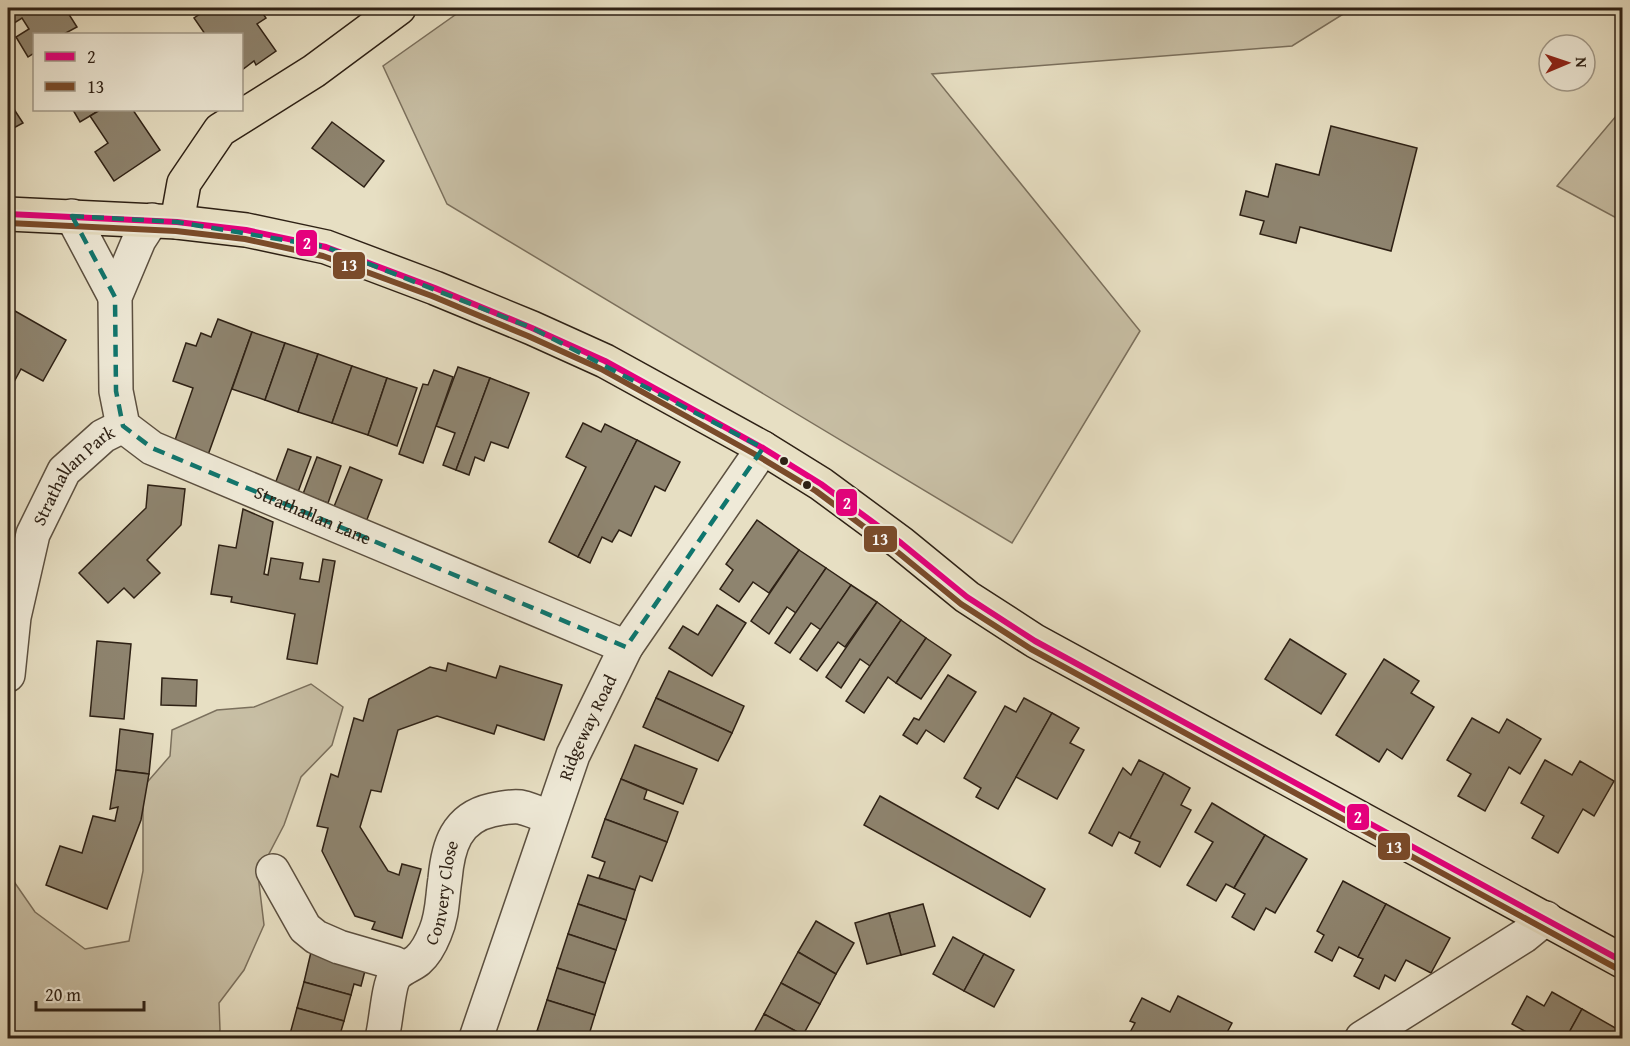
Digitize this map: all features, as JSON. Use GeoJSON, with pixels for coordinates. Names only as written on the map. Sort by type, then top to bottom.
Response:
{"type":"FeatureCollection","features":[{"type":"Feature","properties":{"kind":"main road"},"geometry":{"type":"LineString","coordinates":[[165,221],[184,183],[220,130],[314,71],[399,8]]}},
{"type":"Feature","properties":{"kind":"main road"},"geometry":{"type":"LineString","coordinates":[[8,214],[165,221],[246,230],[326,247],[435,288],[605,361],[763,448],[821,484],[902,543],[967,597],[1035,641],[1623,961]]}},
{"type":"Feature","properties":{"kind":"street"},"geometry":{"type":"LineString","coordinates":[[72,216],[115,297]]}},
{"type":"Feature","properties":{"kind":"street"},"geometry":{"type":"LineString","coordinates":[[123,426],[116,391],[115,297],[138,240],[165,221]]}},
{"type":"Feature","properties":{"kind":"street","name":"Strathallan Lane"},"geometry":{"type":"LineString","coordinates":[[123,426],[152,448],[626,647]]}},
{"type":"Feature","properties":{"kind":"street","name":"Strathallan Park"},"geometry":{"type":"LineString","coordinates":[[8,675],[14,617],[33,534],[64,471],[103,436],[123,426]]}},
{"type":"Feature","properties":{"kind":"street","name":"Ridgeway Road"},"geometry":{"type":"LineString","coordinates":[[476,1038],[573,755],[626,647],[763,448]]}},
{"type":"Feature","properties":{"kind":"street","name":"Convery Close"},"geometry":{"type":"LineString","coordinates":[[382,1038],[395,976],[417,961],[428,947],[436,931],[444,898],[448,856],[455,836],[467,820],[480,813],[520,807],[550,818]]}},
{"type":"Feature","properties":{"kind":"street"},"geometry":{"type":"LineString","coordinates":[[273,872],[305,928],[316,937],[404,968]]}},
{"type":"Feature","properties":{"kind":"street"},"geometry":{"type":"LineString","coordinates":[[1362,1038],[1524,936],[1546,918]]}},
{"type":"Feature","properties":{"kind":"highlighted area"},"geometry":{"type":"Polygon","coordinates":[[[72,216],[177,222],[326,247],[532,328],[763,448],[626,647],[152,448],[123,426],[116,391],[115,297],[72,216]]]}},
{"type":"Feature","properties":{"kind":"shaded area"},"geometry":{"type":"Polygon","coordinates":[[[465,8],[1353,8],[1292,46],[932,74],[1140,331],[1012,543],[447,204],[383,66],[465,8]]]}},
{"type":"Feature","properties":{"kind":"shaded area"},"geometry":{"type":"Polygon","coordinates":[[[1622,109],[1622,221],[1557,186],[1622,109]]]}},
{"type":"Feature","properties":{"kind":"shaded area"},"geometry":{"type":"Polygon","coordinates":[[[311,684],[343,707],[332,745],[301,777],[284,825],[258,875],[264,925],[244,970],[219,1003],[220,1030],[217,1038],[8,1038],[8,873],[35,912],[85,949],[129,941],[143,871],[143,787],[170,756],[172,730],[217,710],[254,707],[311,684]]]}},
{"type":"Feature","properties":{"kind":"building"},"geometry":{"type":"Polygon","coordinates":[[[8,8],[65,8],[77,27],[66,33],[33,33],[33,54],[28,57],[16,37],[29,29],[22,18],[8,27],[8,8]]]}},
{"type":"Feature","properties":{"kind":"building"},"geometry":{"type":"Polygon","coordinates":[[[209,8],[259,8],[266,18],[257,24],[276,51],[256,65],[254,61],[243,69],[243,33],[204,33],[194,18],[209,8]]]}},
{"type":"Feature","properties":{"kind":"building"},"geometry":{"type":"Polygon","coordinates":[[[8,100],[23,123],[8,131],[8,100]]]}},
{"type":"Feature","properties":{"kind":"building"},"geometry":{"type":"Polygon","coordinates":[[[74,111],[98,111],[80,122],[74,111]]]}},
{"type":"Feature","properties":{"kind":"building"},"geometry":{"type":"Polygon","coordinates":[[[98,111],[134,111],[160,150],[114,181],[95,152],[108,143],[90,116],[98,111]]]}},
{"type":"Feature","properties":{"kind":"building"},"geometry":{"type":"Polygon","coordinates":[[[332,122],[384,161],[364,187],[312,148],[332,122]]]}},
{"type":"Feature","properties":{"kind":"building"},"geometry":{"type":"Polygon","coordinates":[[[1331,126],[1417,148],[1391,251],[1300,227],[1296,243],[1260,234],[1264,221],[1240,215],[1246,191],[1268,197],[1276,164],[1319,175],[1331,126]]]}},
{"type":"Feature","properties":{"kind":"building"},"geometry":{"type":"Polygon","coordinates":[[[8,307],[66,340],[43,381],[21,369],[8,393],[8,307]]]}},
{"type":"Feature","properties":{"kind":"building"},"geometry":{"type":"Polygon","coordinates":[[[218,319],[252,332],[208,455],[174,443],[193,388],[173,381],[186,343],[196,346],[201,333],[211,337],[218,319]]]}},
{"type":"Feature","properties":{"kind":"building"},"geometry":{"type":"Polygon","coordinates":[[[252,332],[285,343],[265,400],[232,389],[252,332]]]}},
{"type":"Feature","properties":{"kind":"building"},"geometry":{"type":"Polygon","coordinates":[[[285,343],[318,354],[298,412],[265,400],[285,343]]]}},
{"type":"Feature","properties":{"kind":"building"},"geometry":{"type":"Polygon","coordinates":[[[318,354],[352,366],[332,423],[298,412],[318,354]]]}},
{"type":"Feature","properties":{"kind":"building"},"geometry":{"type":"Polygon","coordinates":[[[352,366],[387,378],[368,435],[332,423],[352,366]]]}},
{"type":"Feature","properties":{"kind":"building"},"geometry":{"type":"Polygon","coordinates":[[[458,367],[490,378],[456,470],[443,465],[455,433],[436,426],[458,367]]]}},
{"type":"Feature","properties":{"kind":"building"},"geometry":{"type":"Polygon","coordinates":[[[434,370],[453,377],[423,463],[399,454],[423,384],[428,385],[434,370]]]}},
{"type":"Feature","properties":{"kind":"building"},"geometry":{"type":"Polygon","coordinates":[[[387,378],[417,388],[397,446],[368,435],[387,378]]]}},
{"type":"Feature","properties":{"kind":"building"},"geometry":{"type":"Polygon","coordinates":[[[490,378],[529,393],[508,448],[491,442],[484,461],[475,457],[469,475],[456,470],[490,378]]]}},
{"type":"Feature","properties":{"kind":"building"},"geometry":{"type":"Polygon","coordinates":[[[583,423],[601,432],[605,424],[637,440],[578,557],[549,542],[586,467],[566,457],[583,423]]]}},
{"type":"Feature","properties":{"kind":"building"},"geometry":{"type":"Polygon","coordinates":[[[637,440],[680,462],[665,491],[655,486],[631,536],[619,530],[612,542],[602,537],[590,563],[578,557],[637,440]]]}},
{"type":"Feature","properties":{"kind":"building"},"geometry":{"type":"Polygon","coordinates":[[[288,449],[311,457],[298,492],[275,484],[288,449]]]}},
{"type":"Feature","properties":{"kind":"building"},"geometry":{"type":"Polygon","coordinates":[[[317,457],[341,466],[328,503],[303,494],[317,457]]]}},
{"type":"Feature","properties":{"kind":"building"},"geometry":{"type":"Polygon","coordinates":[[[350,467],[382,480],[366,522],[333,509],[350,467]]]}},
{"type":"Feature","properties":{"kind":"building"},"geometry":{"type":"Polygon","coordinates":[[[148,485],[185,489],[181,525],[147,560],[160,573],[134,598],[124,588],[108,603],[79,573],[146,508],[148,485]]]}},
{"type":"Feature","properties":{"kind":"building"},"geometry":{"type":"Polygon","coordinates":[[[243,509],[273,522],[264,574],[268,575],[271,558],[303,563],[300,579],[319,582],[323,559],[335,561],[317,664],[287,659],[295,614],[231,602],[232,597],[211,594],[219,545],[236,548],[243,509]]]}},
{"type":"Feature","properties":{"kind":"building"},"geometry":{"type":"Polygon","coordinates":[[[757,520],[799,550],[769,593],[753,582],[739,602],[720,589],[733,570],[726,564],[757,520]]]}},
{"type":"Feature","properties":{"kind":"building"},"geometry":{"type":"Polygon","coordinates":[[[799,550],[826,568],[796,613],[787,607],[769,634],[751,621],[799,550]]]}},
{"type":"Feature","properties":{"kind":"building"},"geometry":{"type":"Polygon","coordinates":[[[826,568],[851,585],[821,630],[811,623],[790,653],[775,643],[826,568]]]}},
{"type":"Feature","properties":{"kind":"building"},"geometry":{"type":"Polygon","coordinates":[[[851,585],[877,602],[845,647],[838,642],[817,671],[800,659],[851,585]]]}},
{"type":"Feature","properties":{"kind":"building"},"geometry":{"type":"Polygon","coordinates":[[[877,602],[901,620],[870,666],[860,659],[841,688],[826,677],[877,602]]]}},
{"type":"Feature","properties":{"kind":"building"},"geometry":{"type":"Polygon","coordinates":[[[717,605],[746,623],[712,676],[669,648],[683,626],[698,635],[717,605]]]}},
{"type":"Feature","properties":{"kind":"building"},"geometry":{"type":"Polygon","coordinates":[[[901,620],[926,638],[896,683],[888,677],[864,713],[846,701],[901,620]]]}},
{"type":"Feature","properties":{"kind":"building"},"geometry":{"type":"Polygon","coordinates":[[[926,638],[951,655],[921,699],[896,683],[926,638]]]}},
{"type":"Feature","properties":{"kind":"building"},"geometry":{"type":"Polygon","coordinates":[[[1290,639],[1346,674],[1321,714],[1265,679],[1290,639]]]}},
{"type":"Feature","properties":{"kind":"building"},"geometry":{"type":"Polygon","coordinates":[[[97,641],[131,644],[124,719],[90,716],[97,641]]]}},
{"type":"Feature","properties":{"kind":"building"},"geometry":{"type":"Polygon","coordinates":[[[1384,659],[1419,681],[1411,693],[1434,707],[1402,759],[1387,749],[1379,762],[1336,735],[1384,659]]]}},
{"type":"Feature","properties":{"kind":"building"},"geometry":{"type":"Polygon","coordinates":[[[448,663],[496,678],[500,666],[562,685],[544,740],[497,725],[494,734],[437,716],[398,730],[381,792],[371,790],[360,827],[388,871],[399,875],[402,864],[421,869],[402,938],[372,929],[375,922],[355,916],[322,851],[328,828],[317,826],[331,774],[338,777],[354,718],[363,721],[369,699],[430,667],[446,671],[448,663]]]}},
{"type":"Feature","properties":{"kind":"building"},"geometry":{"type":"Polygon","coordinates":[[[669,671],[744,706],[732,733],[656,698],[669,671]]]}},
{"type":"Feature","properties":{"kind":"building"},"geometry":{"type":"Polygon","coordinates":[[[948,675],[976,692],[944,742],[926,730],[917,744],[903,735],[914,718],[919,720],[948,675]]]}},
{"type":"Feature","properties":{"kind":"building"},"geometry":{"type":"Polygon","coordinates":[[[162,678],[197,680],[196,706],[161,705],[162,678]]]}},
{"type":"Feature","properties":{"kind":"building"},"geometry":{"type":"Polygon","coordinates":[[[656,698],[732,733],[718,761],[643,727],[656,698]]]}},
{"type":"Feature","properties":{"kind":"building"},"geometry":{"type":"Polygon","coordinates":[[[1024,698],[1052,713],[998,809],[976,797],[981,788],[964,778],[1005,706],[1016,712],[1024,698]]]}},
{"type":"Feature","properties":{"kind":"building"},"geometry":{"type":"Polygon","coordinates":[[[1052,713],[1079,728],[1070,743],[1084,750],[1057,799],[1016,777],[1052,713]]]}},
{"type":"Feature","properties":{"kind":"building"},"geometry":{"type":"Polygon","coordinates":[[[1472,718],[1499,733],[1507,719],[1541,739],[1520,774],[1509,767],[1485,811],[1458,796],[1471,774],[1447,760],[1472,718]]]}},
{"type":"Feature","properties":{"kind":"building"},"geometry":{"type":"Polygon","coordinates":[[[120,729],[153,734],[149,774],[116,770],[120,729]]]}},
{"type":"Feature","properties":{"kind":"building"},"geometry":{"type":"Polygon","coordinates":[[[635,745],[697,769],[683,804],[621,779],[635,745]]]}},
{"type":"Feature","properties":{"kind":"building"},"geometry":{"type":"Polygon","coordinates":[[[1139,760],[1164,773],[1130,838],[1119,832],[1112,846],[1089,833],[1123,768],[1131,775],[1139,760]]]}},
{"type":"Feature","properties":{"kind":"building"},"geometry":{"type":"Polygon","coordinates":[[[1545,760],[1572,775],[1580,761],[1614,781],[1594,816],[1583,809],[1558,853],[1532,838],[1544,816],[1521,803],[1545,760]]]}},
{"type":"Feature","properties":{"kind":"building"},"geometry":{"type":"Polygon","coordinates":[[[116,770],[149,774],[141,820],[107,909],[46,885],[60,846],[82,853],[93,816],[115,821],[118,807],[110,809],[116,770]]]}},
{"type":"Feature","properties":{"kind":"building"},"geometry":{"type":"Polygon","coordinates":[[[1164,773],[1190,788],[1181,805],[1191,810],[1160,867],[1135,853],[1140,842],[1130,838],[1164,773]]]}},
{"type":"Feature","properties":{"kind":"building"},"geometry":{"type":"Polygon","coordinates":[[[621,779],[647,790],[644,799],[678,812],[667,842],[605,819],[621,779]]]}},
{"type":"Feature","properties":{"kind":"building"},"geometry":{"type":"Polygon","coordinates":[[[880,796],[1045,889],[1030,917],[864,825],[880,796]]]}},
{"type":"Feature","properties":{"kind":"building"},"geometry":{"type":"Polygon","coordinates":[[[1212,803],[1265,835],[1234,888],[1226,884],[1216,901],[1187,885],[1213,842],[1195,832],[1212,803]]]}},
{"type":"Feature","properties":{"kind":"building"},"geometry":{"type":"Polygon","coordinates":[[[605,819],[667,842],[652,881],[640,876],[635,890],[599,878],[605,862],[592,857],[605,819]]]}},
{"type":"Feature","properties":{"kind":"building"},"geometry":{"type":"Polygon","coordinates":[[[1265,835],[1307,859],[1275,913],[1266,908],[1254,930],[1232,917],[1245,894],[1234,888],[1265,835]]]}},
{"type":"Feature","properties":{"kind":"building"},"geometry":{"type":"Polygon","coordinates":[[[588,875],[635,890],[626,920],[578,904],[588,875]]]}},
{"type":"Feature","properties":{"kind":"building"},"geometry":{"type":"Polygon","coordinates":[[[1343,881],[1386,904],[1358,957],[1339,947],[1332,961],[1315,952],[1324,935],[1317,931],[1343,881]]]}},
{"type":"Feature","properties":{"kind":"building"},"geometry":{"type":"Polygon","coordinates":[[[578,904],[626,920],[616,950],[568,934],[578,904]]]}},
{"type":"Feature","properties":{"kind":"building"},"geometry":{"type":"Polygon","coordinates":[[[923,904],[935,946],[901,955],[889,913],[923,904]]]}},
{"type":"Feature","properties":{"kind":"building"},"geometry":{"type":"Polygon","coordinates":[[[1386,904],[1450,938],[1431,973],[1406,960],[1395,981],[1385,975],[1379,989],[1354,976],[1363,959],[1358,957],[1386,904]]]}},
{"type":"Feature","properties":{"kind":"building"},"geometry":{"type":"Polygon","coordinates":[[[889,913],[901,955],[867,964],[855,923],[889,913]]]}},
{"type":"Feature","properties":{"kind":"building"},"geometry":{"type":"Polygon","coordinates":[[[816,921],[854,943],[836,974],[798,952],[816,921]]]}},
{"type":"Feature","properties":{"kind":"building"},"geometry":{"type":"Polygon","coordinates":[[[568,934],[616,950],[605,983],[557,968],[568,934]]]}},
{"type":"Feature","properties":{"kind":"building"},"geometry":{"type":"Polygon","coordinates":[[[953,937],[984,954],[964,991],[933,974],[953,937]]]}},
{"type":"Feature","properties":{"kind":"building"},"geometry":{"type":"Polygon","coordinates":[[[311,952],[366,967],[361,986],[354,984],[351,995],[304,982],[311,952]]]}},
{"type":"Feature","properties":{"kind":"building"},"geometry":{"type":"Polygon","coordinates":[[[798,952],[836,974],[820,1004],[781,983],[798,952]]]}},
{"type":"Feature","properties":{"kind":"building"},"geometry":{"type":"Polygon","coordinates":[[[984,954],[1014,970],[994,1007],[964,991],[984,954]]]}},
{"type":"Feature","properties":{"kind":"building"},"geometry":{"type":"Polygon","coordinates":[[[557,968],[605,983],[595,1015],[547,1000],[557,968]]]}},
{"type":"Feature","properties":{"kind":"building"},"geometry":{"type":"Polygon","coordinates":[[[304,982],[351,995],[344,1021],[297,1008],[304,982]]]}},
{"type":"Feature","properties":{"kind":"building"},"geometry":{"type":"Polygon","coordinates":[[[781,983],[820,1004],[803,1035],[764,1014],[781,983]]]}},
{"type":"Feature","properties":{"kind":"building"},"geometry":{"type":"Polygon","coordinates":[[[1552,992],[1582,1009],[1566,1038],[1527,1038],[1530,1034],[1512,1024],[1527,996],[1544,1006],[1552,992]]]}},
{"type":"Feature","properties":{"kind":"building"},"geometry":{"type":"Polygon","coordinates":[[[1178,996],[1232,1023],[1224,1038],[1127,1038],[1135,1023],[1130,1021],[1142,998],[1170,1012],[1178,996]]]}},
{"type":"Feature","properties":{"kind":"building"},"geometry":{"type":"Polygon","coordinates":[[[547,1000],[595,1015],[588,1038],[559,1038],[537,1031],[547,1000]]]}},
{"type":"Feature","properties":{"kind":"building"},"geometry":{"type":"Polygon","coordinates":[[[297,1008],[344,1021],[339,1038],[304,1038],[290,1034],[297,1008]]]}},
{"type":"Feature","properties":{"kind":"building"},"geometry":{"type":"Polygon","coordinates":[[[1582,1009],[1619,1030],[1614,1038],[1566,1038],[1582,1009]]]}},
{"type":"Feature","properties":{"kind":"building"},"geometry":{"type":"Polygon","coordinates":[[[764,1014],[803,1035],[801,1038],[751,1038],[764,1014]]]}},
{"type":"Feature","properties":{"kind":"building"},"geometry":{"type":"Polygon","coordinates":[[[537,1031],[559,1038],[535,1038],[537,1031]]]}},
{"type":"Feature","properties":{"kind":"transit line","name":"2"},"geometry":{"type":"LineString","coordinates":[[8,214],[177,222],[246,230],[326,247],[435,288],[605,361],[763,448],[821,484],[901,543],[967,597],[1035,641],[1622,961]]}},
{"type":"Feature","properties":{"kind":"transit line","name":"13"},"geometry":{"type":"LineString","coordinates":[[8,223],[176,231],[245,239],[323,256],[432,296],[601,369],[758,456],[816,491],[895,550],[961,604],[1031,649],[1618,969]]}}]}
